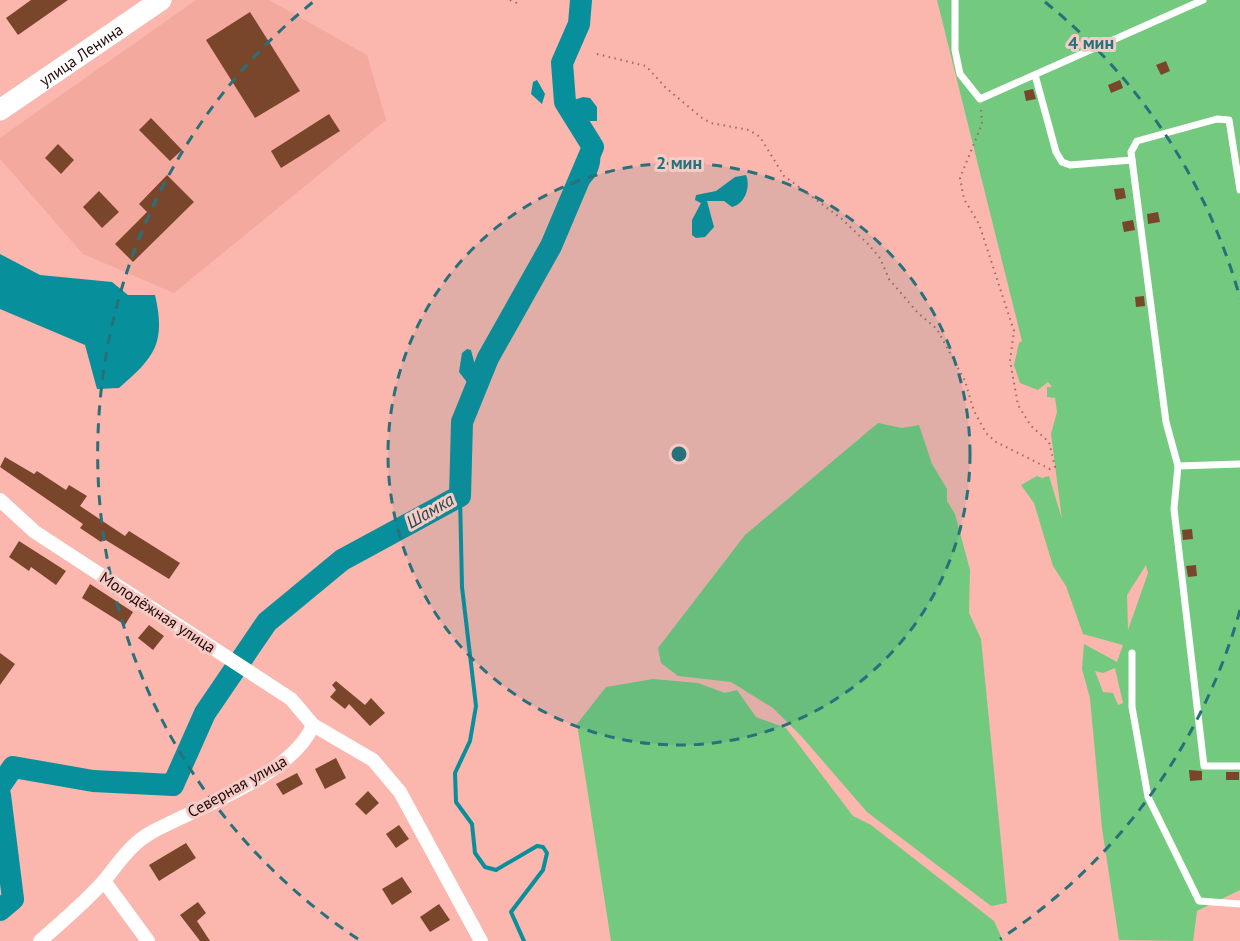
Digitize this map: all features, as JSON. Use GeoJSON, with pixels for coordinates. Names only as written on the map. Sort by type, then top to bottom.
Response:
{"type":"FeatureCollection","features":[{"type":"Feature","properties":{"kind":"main road","name":"улица Ленина"},"geometry":{"type":"LineString","coordinates":[[0,110],[161,0]]}},
{"type":"Feature","properties":{"kind":"street","name":"Молодёжная улица"},"geometry":{"type":"LineString","coordinates":[[0,500],[35,532],[291,699],[313,725]]}},
{"type":"Feature","properties":{"kind":"street","name":"Северная улица"},"geometry":{"type":"LineString","coordinates":[[40,941],[104,881],[121,858],[149,833],[277,767],[300,748],[313,725]]}},
{"type":"Feature","properties":{"kind":"street"},"geometry":{"type":"LineString","coordinates":[[313,725],[373,760],[400,792],[481,941]]}},
{"type":"Feature","properties":{"kind":"street"},"geometry":{"type":"LineString","coordinates":[[104,881],[148,941]]}},
{"type":"Feature","properties":{"kind":"lane"},"geometry":{"type":"LineString","coordinates":[[965,0],[956,2],[955,50],[960,74],[980,99],[1203,0]]}},
{"type":"Feature","properties":{"kind":"lane"},"geometry":{"type":"LineString","coordinates":[[1035,75],[1056,152],[1062,162],[1070,165],[1132,160]]}},
{"type":"Feature","properties":{"kind":"lane"},"geometry":{"type":"LineString","coordinates":[[1240,190],[1229,120],[1217,119],[1137,141],[1131,152],[1166,422],[1178,466],[1174,509],[1204,766],[1240,766]]}},
{"type":"Feature","properties":{"kind":"lane"},"geometry":{"type":"LineString","coordinates":[[1178,466],[1240,465]]}},
{"type":"Feature","properties":{"kind":"lane"},"geometry":{"type":"LineString","coordinates":[[1132,653],[1132,707],[1148,797],[1200,901],[1240,904]]}},
{"type":"Feature","properties":{"kind":"path"},"geometry":{"type":"LineString","coordinates":[[510,0],[519,4]]}},
{"type":"Feature","properties":{"kind":"path"},"geometry":{"type":"LineString","coordinates":[[597,54],[646,66],[665,87],[702,118],[711,123],[749,130],[760,137],[784,176],[842,219],[868,244],[880,258],[889,279],[918,313],[937,329],[965,381],[974,411],[986,433],[996,442],[1050,469],[1055,467],[1049,442],[1031,426],[1018,405],[1010,361],[1014,331],[979,224],[964,199],[960,178],[982,124],[980,99]]}},
{"type":"Feature","properties":{"kind":"shaded area"},"geometry":{"type":"Polygon","coordinates":[[[196,0],[269,0],[367,55],[386,120],[174,293],[83,254],[0,159],[0,138],[196,0]]]}},
{"type":"Feature","properties":{"kind":"green space"},"geometry":{"type":"Polygon","coordinates":[[[937,0],[1240,0],[1240,890],[1197,911],[1193,941],[1119,940],[1102,828],[1090,698],[1082,669],[1084,644],[1117,662],[1123,645],[1083,634],[1066,586],[1053,566],[1034,503],[1021,485],[1037,476],[1042,478],[1049,476],[1062,519],[1051,434],[1057,412],[1055,398],[1047,397],[1047,387],[1052,387],[1048,382],[1038,390],[1020,383],[1014,365],[1019,343],[1022,341],[937,0]],[[1146,565],[1127,595],[1128,630],[1148,573],[1146,565]],[[1115,668],[1103,673],[1095,671],[1103,692],[1113,693],[1118,705],[1123,703],[1115,668]]]}},
{"type":"Feature","properties":{"kind":"green space"},"geometry":{"type":"Polygon","coordinates":[[[878,423],[902,428],[919,425],[932,464],[947,489],[947,501],[955,514],[970,570],[969,613],[981,639],[1007,903],[991,906],[867,812],[802,737],[773,708],[731,682],[678,676],[661,663],[658,648],[745,535],[878,423]]]}},
{"type":"Feature","properties":{"kind":"green space"},"geometry":{"type":"Polygon","coordinates":[[[653,679],[698,683],[725,693],[737,690],[756,717],[786,728],[853,816],[871,825],[994,921],[1003,941],[611,941],[577,724],[606,687],[653,679]]]}},
{"type":"Feature","properties":{"kind":"water"},"geometry":{"type":"Polygon","coordinates":[[[537,80],[545,94],[542,104],[531,94],[533,82],[537,80]]]}},
{"type":"Feature","properties":{"kind":"water"},"geometry":{"type":"Polygon","coordinates":[[[583,97],[590,98],[597,107],[597,121],[587,121],[582,110],[571,101],[583,97]]]}},
{"type":"Feature","properties":{"kind":"water"},"geometry":{"type":"Polygon","coordinates":[[[596,152],[600,154],[600,160],[596,175],[580,190],[576,184],[590,168],[596,152]]]}},
{"type":"Feature","properties":{"kind":"water"},"geometry":{"type":"Polygon","coordinates":[[[746,175],[748,185],[743,199],[732,207],[724,201],[707,201],[714,227],[705,237],[696,238],[692,235],[692,220],[701,203],[695,200],[696,195],[716,191],[735,177],[746,175]]]}},
{"type":"Feature","properties":{"kind":"water"},"geometry":{"type":"Polygon","coordinates":[[[0,254],[40,275],[112,282],[128,295],[155,295],[159,325],[158,337],[149,358],[119,388],[97,389],[85,345],[0,309],[0,254]]]}},
{"type":"Feature","properties":{"kind":"water"},"geometry":{"type":"Polygon","coordinates":[[[467,349],[471,350],[476,369],[473,381],[481,389],[477,395],[459,372],[462,353],[467,349]]]}},
{"type":"Feature","properties":{"kind":"building"},"geometry":{"type":"Polygon","coordinates":[[[31,0],[68,0],[18,35],[6,18],[31,0]]]}},
{"type":"Feature","properties":{"kind":"building"},"geometry":{"type":"Polygon","coordinates":[[[250,12],[300,91],[255,118],[206,40],[250,12]]]}},
{"type":"Feature","properties":{"kind":"building"},"geometry":{"type":"Polygon","coordinates":[[[1166,61],[1170,71],[1161,75],[1156,65],[1166,61]]]}},
{"type":"Feature","properties":{"kind":"building"},"geometry":{"type":"Polygon","coordinates":[[[1120,80],[1123,88],[1111,93],[1108,85],[1120,80]]]}},
{"type":"Feature","properties":{"kind":"building"},"geometry":{"type":"Polygon","coordinates":[[[1033,89],[1036,99],[1026,101],[1024,91],[1033,89]]]}},
{"type":"Feature","properties":{"kind":"building"},"geometry":{"type":"Polygon","coordinates":[[[329,114],[340,131],[281,168],[271,151],[329,114]]]}},
{"type":"Feature","properties":{"kind":"building"},"geometry":{"type":"Polygon","coordinates":[[[151,118],[182,150],[170,161],[139,130],[151,118]]]}},
{"type":"Feature","properties":{"kind":"building"},"geometry":{"type":"Polygon","coordinates":[[[58,144],[74,160],[61,174],[45,158],[58,144]]]}},
{"type":"Feature","properties":{"kind":"building"},"geometry":{"type":"Polygon","coordinates":[[[167,175],[194,202],[133,262],[115,244],[147,212],[139,204],[167,175]]]}},
{"type":"Feature","properties":{"kind":"building"},"geometry":{"type":"Polygon","coordinates":[[[1124,188],[1126,198],[1116,200],[1114,189],[1124,188]]]}},
{"type":"Feature","properties":{"kind":"building"},"geometry":{"type":"Polygon","coordinates":[[[99,191],[119,212],[102,228],[83,207],[99,191]]]}},
{"type":"Feature","properties":{"kind":"building"},"geometry":{"type":"Polygon","coordinates":[[[1158,212],[1160,222],[1148,224],[1147,214],[1158,212]]]}},
{"type":"Feature","properties":{"kind":"building"},"geometry":{"type":"Polygon","coordinates":[[[1133,220],[1135,230],[1124,232],[1122,222],[1133,220]]]}},
{"type":"Feature","properties":{"kind":"building"},"geometry":{"type":"Polygon","coordinates":[[[1144,296],[1145,306],[1136,307],[1135,297],[1144,296]]]}},
{"type":"Feature","properties":{"kind":"building"},"geometry":{"type":"Polygon","coordinates":[[[5,457],[34,474],[37,471],[66,490],[69,485],[87,496],[80,506],[125,536],[129,531],[180,563],[169,579],[104,539],[101,542],[80,528],[83,524],[0,467],[5,457]]]}},
{"type":"Feature","properties":{"kind":"building"},"geometry":{"type":"Polygon","coordinates":[[[1192,529],[1193,539],[1183,540],[1182,530],[1192,529]]]}},
{"type":"Feature","properties":{"kind":"building"},"geometry":{"type":"Polygon","coordinates":[[[19,541],[66,571],[56,585],[31,567],[29,571],[9,557],[19,541]]]}},
{"type":"Feature","properties":{"kind":"building"},"geometry":{"type":"Polygon","coordinates":[[[1196,565],[1197,576],[1188,577],[1186,566],[1196,565]]]}},
{"type":"Feature","properties":{"kind":"building"},"geometry":{"type":"Polygon","coordinates":[[[90,584],[133,612],[125,625],[82,598],[90,584]]]}},
{"type":"Feature","properties":{"kind":"building"},"geometry":{"type":"Polygon","coordinates":[[[149,625],[164,636],[153,650],[138,638],[149,625]]]}},
{"type":"Feature","properties":{"kind":"building"},"geometry":{"type":"Polygon","coordinates":[[[0,653],[15,664],[0,685],[0,653]]]}},
{"type":"Feature","properties":{"kind":"building"},"geometry":{"type":"Polygon","coordinates":[[[336,681],[365,705],[371,698],[385,713],[370,726],[349,704],[345,709],[330,697],[336,690],[332,685],[336,681]]]}},
{"type":"Feature","properties":{"kind":"building"},"geometry":{"type":"Polygon","coordinates":[[[336,758],[346,778],[325,789],[315,769],[336,758]]]}},
{"type":"Feature","properties":{"kind":"building"},"geometry":{"type":"Polygon","coordinates":[[[1189,770],[1202,771],[1202,780],[1190,781],[1189,770]]]}},
{"type":"Feature","properties":{"kind":"building"},"geometry":{"type":"Polygon","coordinates":[[[1226,772],[1239,772],[1239,780],[1226,780],[1226,772]]]}},
{"type":"Feature","properties":{"kind":"building"},"geometry":{"type":"Polygon","coordinates":[[[297,773],[303,784],[283,795],[276,784],[297,773]]]}},
{"type":"Feature","properties":{"kind":"building"},"geometry":{"type":"Polygon","coordinates":[[[368,791],[379,803],[366,815],[355,804],[368,791]]]}},
{"type":"Feature","properties":{"kind":"building"},"geometry":{"type":"Polygon","coordinates":[[[399,825],[409,839],[396,848],[386,834],[399,825]]]}},
{"type":"Feature","properties":{"kind":"building"},"geometry":{"type":"Polygon","coordinates":[[[186,843],[196,858],[159,881],[149,865],[186,843]]]}},
{"type":"Feature","properties":{"kind":"building"},"geometry":{"type":"Polygon","coordinates":[[[402,877],[412,892],[392,905],[382,889],[402,877]]]}},
{"type":"Feature","properties":{"kind":"building"},"geometry":{"type":"Polygon","coordinates":[[[198,902],[206,913],[197,921],[210,941],[200,941],[180,915],[198,902]]]}},
{"type":"Feature","properties":{"kind":"building"},"geometry":{"type":"Polygon","coordinates":[[[439,904],[450,920],[430,932],[420,917],[439,904]]]}},
{"type":"Feature","properties":{"kind":"waterway","name":"Шамка"},"geometry":{"type":"LineString","coordinates":[[0,786],[13,767],[93,781],[173,785],[205,713],[267,622],[342,560],[460,496],[462,422],[488,358],[551,246],[593,147],[565,102],[562,63],[579,24],[581,0]]}},
{"type":"Feature","properties":{"kind":"waterway"},"geometry":{"type":"LineString","coordinates":[[460,496],[462,587],[476,706],[470,741],[455,773],[456,802],[472,824],[475,853],[485,867],[496,870],[537,846],[543,847],[547,853],[543,870],[511,912],[524,941]]}},
{"type":"Feature","properties":{"kind":"waterway","name":"Шамка"},"geometry":{"type":"LineString","coordinates":[[0,795],[13,899],[0,910]]}}]}
